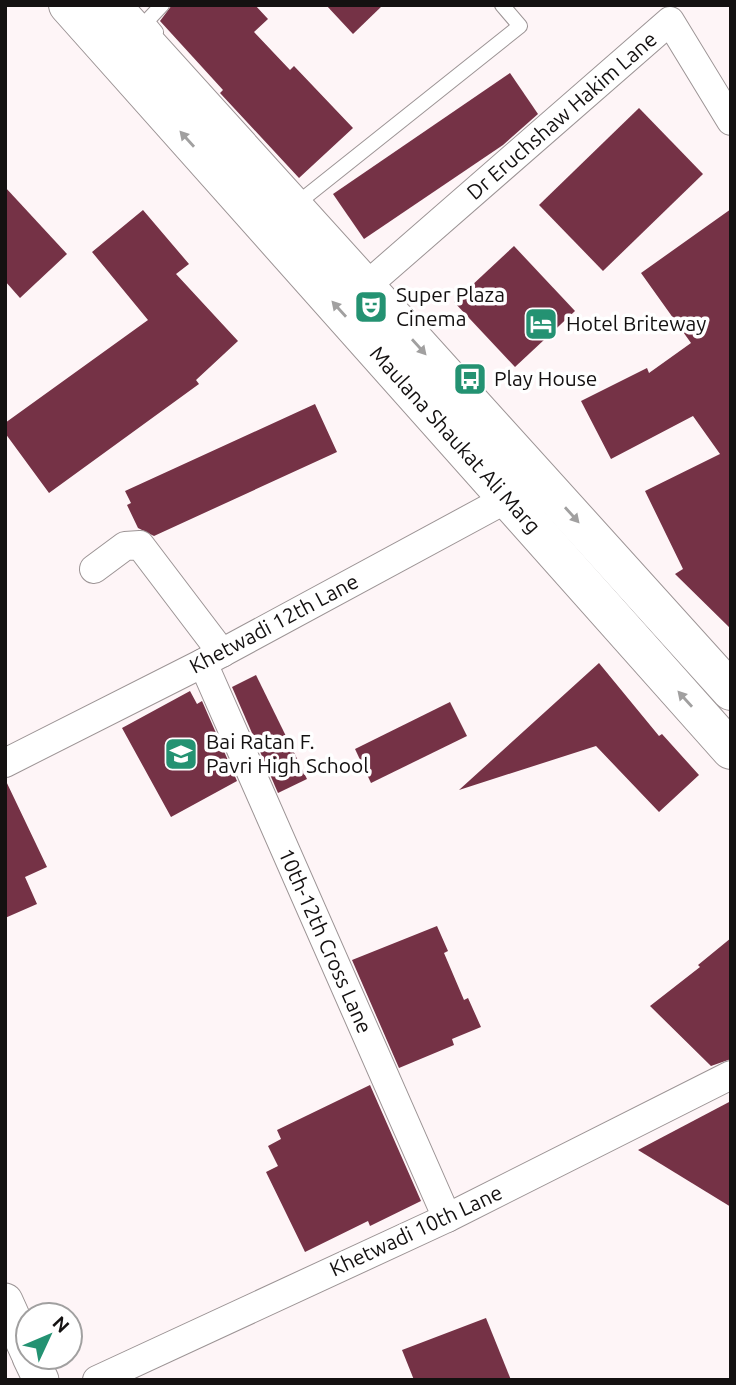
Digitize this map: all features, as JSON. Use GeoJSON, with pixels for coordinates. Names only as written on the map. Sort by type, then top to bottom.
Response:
{"type":"FeatureCollection","features":[{"type":"Feature","properties":{"kind":"main road","name":"Maulana Shaukat Ali Marg"},"geometry":{"type":"LineString","coordinates":[[68,5],[731,750]]}},
{"type":"Feature","properties":{"kind":"main road","name":"Maulana Shaukat Ali Marg"},"geometry":{"type":"LineString","coordinates":[[111,5],[731,691]]}},
{"type":"Feature","properties":{"kind":"street","name":"Dr Eruchshaw Hakim Lane"},"geometry":{"type":"LineString","coordinates":[[365,287],[670,22],[731,121]]}},
{"type":"Feature","properties":{"kind":"street","name":"Khetwadi 12th Lane"},"geometry":{"type":"LineString","coordinates":[[5,763],[213,658],[540,479]]}},
{"type":"Feature","properties":{"kind":"street","name":"10th-12th Cross Lane"},"geometry":{"type":"LineString","coordinates":[[94,569],[125,546],[140,545],[213,658],[447,1218]]}},
{"type":"Feature","properties":{"kind":"street","name":"Khetwadi 10th Lane"},"geometry":{"type":"LineString","coordinates":[[97,1380],[447,1218],[731,1075]]}},
{"type":"Feature","properties":{"kind":"street"},"geometry":{"type":"LineString","coordinates":[[5,1301],[14,1321]]}},
{"type":"Feature","properties":{"kind":"lane"},"geometry":{"type":"LineString","coordinates":[[162,5],[147,21],[184,63],[172,74]]}},
{"type":"Feature","properties":{"kind":"lane"},"geometry":{"type":"LineString","coordinates":[[293,207],[520,26],[502,5]]}},
{"type":"Feature","properties":{"kind":"building"},"geometry":{"type":"Polygon","coordinates":[[[172,5],[255,5],[268,19],[254,32],[290,70],[294,66],[353,128],[299,178],[220,93],[223,90],[160,21],[172,5]]]}},
{"type":"Feature","properties":{"kind":"building"},"geometry":{"type":"Polygon","coordinates":[[[326,5],[383,5],[353,34],[326,5]]]}},
{"type":"Feature","properties":{"kind":"building"},"geometry":{"type":"Polygon","coordinates":[[[510,73],[538,114],[503,145],[364,239],[333,194],[510,73]]]}},
{"type":"Feature","properties":{"kind":"building"},"geometry":{"type":"Polygon","coordinates":[[[639,108],[703,174],[603,271],[539,205],[639,108]]]}},
{"type":"Feature","properties":{"kind":"building"},"geometry":{"type":"Polygon","coordinates":[[[5,187],[67,254],[20,298],[5,281],[5,187]]]}},
{"type":"Feature","properties":{"kind":"building"},"geometry":{"type":"Polygon","coordinates":[[[731,209],[731,629],[675,574],[683,569],[645,491],[720,454],[693,416],[611,459],[581,401],[647,368],[649,373],[691,343],[641,273],[731,209]]]}},
{"type":"Feature","properties":{"kind":"building"},"geometry":{"type":"Polygon","coordinates":[[[143,210],[189,264],[176,274],[238,341],[196,380],[199,384],[49,493],[5,433],[5,423],[148,320],[92,252],[143,210]]]}},
{"type":"Feature","properties":{"kind":"building"},"geometry":{"type":"Polygon","coordinates":[[[514,246],[575,311],[515,367],[454,302],[514,246]]]}},
{"type":"Feature","properties":{"kind":"building"},"geometry":{"type":"Polygon","coordinates":[[[315,404],[337,452],[154,536],[138,528],[127,505],[131,503],[125,491],[315,404]]]}},
{"type":"Feature","properties":{"kind":"building"},"geometry":{"type":"Polygon","coordinates":[[[599,663],[659,736],[662,734],[699,775],[659,812],[596,746],[459,790],[599,663]]]}},
{"type":"Feature","properties":{"kind":"building"},"geometry":{"type":"Polygon","coordinates":[[[256,675],[307,779],[278,793],[232,687],[256,675]]]}},
{"type":"Feature","properties":{"kind":"building","name":"Bai Ratan F. Pavri High School"},"geometry":{"type":"Polygon","coordinates":[[[190,691],[197,704],[202,701],[237,781],[171,817],[122,728],[190,691]]]}},
{"type":"Feature","properties":{"kind":"building"},"geometry":{"type":"Polygon","coordinates":[[[450,702],[467,736],[371,783],[355,749],[450,702]]]}},
{"type":"Feature","properties":{"kind":"building"},"geometry":{"type":"Polygon","coordinates":[[[5,779],[47,867],[25,877],[37,904],[5,918],[5,779]]]}},
{"type":"Feature","properties":{"kind":"building"},"geometry":{"type":"Polygon","coordinates":[[[437,926],[448,951],[444,953],[464,1000],[468,998],[481,1027],[452,1039],[454,1045],[399,1068],[352,960],[437,926]]]}},
{"type":"Feature","properties":{"kind":"building"},"geometry":{"type":"Polygon","coordinates":[[[731,938],[731,1059],[711,1066],[650,1006],[700,967],[698,965],[731,938]]]}},
{"type":"Feature","properties":{"kind":"building"},"geometry":{"type":"Polygon","coordinates":[[[370,1085],[421,1201],[370,1226],[368,1221],[305,1252],[266,1172],[278,1166],[268,1146],[281,1139],[277,1130],[370,1085]]]}},
{"type":"Feature","properties":{"kind":"building"},"geometry":{"type":"Polygon","coordinates":[[[731,1101],[731,1207],[638,1150],[731,1101]]]}},
{"type":"Feature","properties":{"kind":"building"},"geometry":{"type":"Polygon","coordinates":[[[486,1318],[511,1380],[414,1380],[402,1350],[486,1318]]]}},
{"type":"Feature","properties":{"kind":"place","name":"Super Plaza Cinema"},"geometry":{"type":"Point","coordinates":[371,307]}},
{"type":"Feature","properties":{"kind":"place","name":"Hotel Briteway"},"geometry":{"type":"Point","coordinates":[541,324]}},
{"type":"Feature","properties":{"kind":"place","name":"Play House"},"geometry":{"type":"Point","coordinates":[470,379]}},
{"type":"Feature","properties":{"kind":"place","name":"Bai Ratan F. Pavri High School"},"geometry":{"type":"Point","coordinates":[181,754]}}]}
